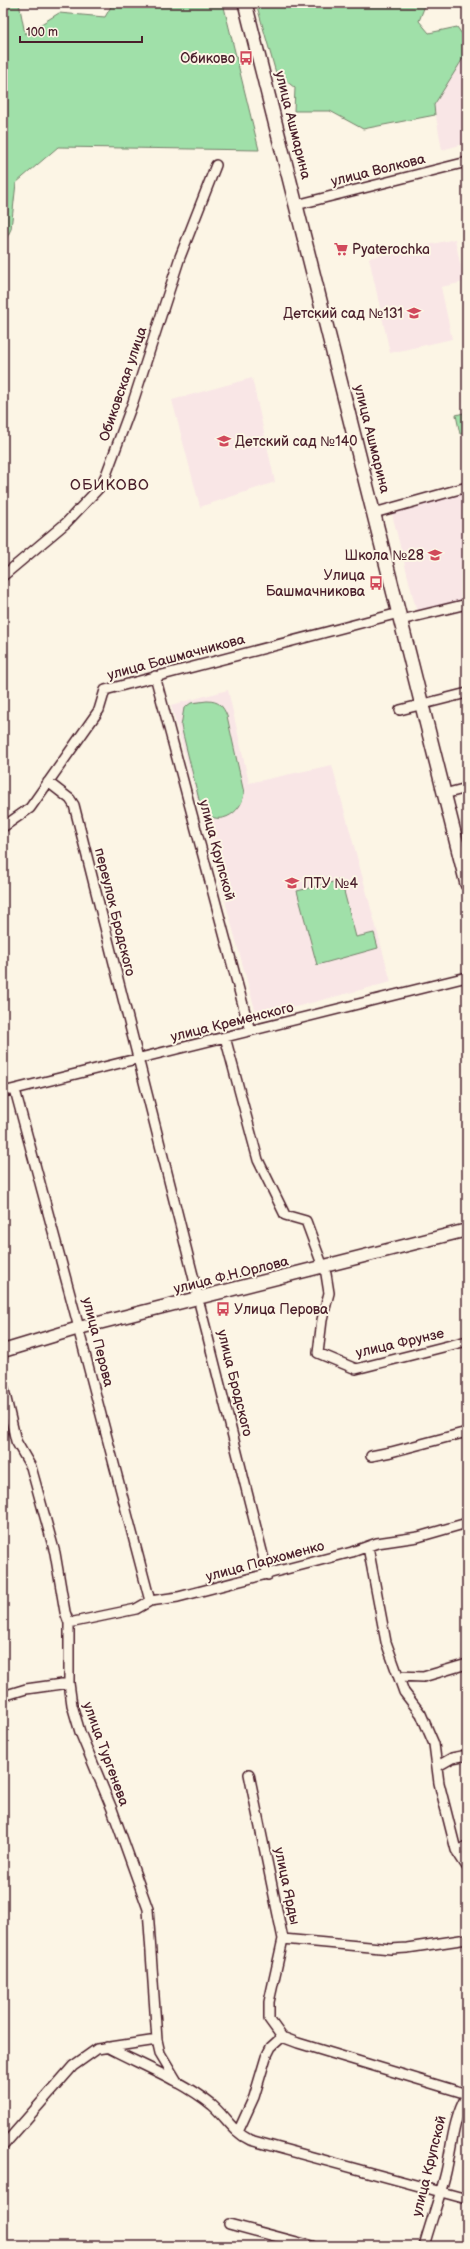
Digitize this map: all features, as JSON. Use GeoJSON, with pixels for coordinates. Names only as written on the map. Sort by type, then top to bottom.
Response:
{"type":"FeatureCollection","features":[{"type":"Feature","properties":{"kind":"main road","name":"улица Ашмарина"},"geometry":{"type":"LineString","coordinates":[[245,3],[467,880]]}},
{"type":"Feature","properties":{"kind":"street","name":"улица Волкова"},"geometry":{"type":"LineString","coordinates":[[296,205],[467,162]]}},
{"type":"Feature","properties":{"kind":"street","name":"Обиковская улица"},"geometry":{"type":"LineString","coordinates":[[3,576],[66,523],[100,487],[106,475],[133,402],[180,257],[216,165]]}},
{"type":"Feature","properties":{"kind":"street"},"geometry":{"type":"LineString","coordinates":[[374,513],[467,487]]}},
{"type":"Feature","properties":{"kind":"street","name":"улица Башмачникова"},"geometry":{"type":"LineString","coordinates":[[3,827],[30,808],[99,710],[105,690],[155,676],[400,616],[467,604]]}},
{"type":"Feature","properties":{"kind":"street","name":"улица Крупской"},"geometry":{"type":"LineString","coordinates":[[155,676],[250,1031]]}},
{"type":"Feature","properties":{"kind":"street"},"geometry":{"type":"LineString","coordinates":[[400,710],[467,693]]}},
{"type":"Feature","properties":{"kind":"street","name":"переулок Бродского"},"geometry":{"type":"LineString","coordinates":[[48,782],[74,805],[137,1060]]}},
{"type":"Feature","properties":{"kind":"street"},"geometry":{"type":"LineString","coordinates":[[444,794],[467,788]]}},
{"type":"Feature","properties":{"kind":"street","name":"улица Кременского"},"geometry":{"type":"LineString","coordinates":[[3,1092],[467,977]]}},
{"type":"Feature","properties":{"kind":"street"},"geometry":{"type":"LineString","coordinates":[[225,1037],[258,1160],[285,1216],[306,1221],[324,1270]]}},
{"type":"Feature","properties":{"kind":"street","name":"улица Бродского"},"geometry":{"type":"LineString","coordinates":[[137,1060],[268,1575]]}},
{"type":"Feature","properties":{"kind":"street","name":"улица Перова"},"geometry":{"type":"LineString","coordinates":[[14,1090],[150,1601]]}},
{"type":"Feature","properties":{"kind":"street","name":"улица Ф.Н.Орлова"},"geometry":{"type":"LineString","coordinates":[[3,1351],[324,1270],[467,1230]]}},
{"type":"Feature","properties":{"kind":"street","name":"улица Ф.Н.Орлова"},"geometry":{"type":"LineString","coordinates":[[324,1270],[467,1238]]}},
{"type":"Feature","properties":{"kind":"street","name":"улица Фрунзе"},"geometry":{"type":"LineString","coordinates":[[324,1270],[329,1293],[322,1320],[318,1354],[356,1369],[467,1341]]}},
{"type":"Feature","properties":{"kind":"street","name":"улица Ф.Н.Орлова"},"geometry":{"type":"LineString","coordinates":[[3,1359],[79,1332]]}},
{"type":"Feature","properties":{"kind":"street","name":"улица Тургенева"},"geometry":{"type":"LineString","coordinates":[[3,1386],[16,1441],[31,1466],[55,1553],[65,1612],[69,1623],[69,1683],[72,1705],[80,1732],[117,1823],[148,1908],[157,2040],[160,2052],[178,2083]]}},
{"type":"Feature","properties":{"kind":"street"},"geometry":{"type":"LineString","coordinates":[[371,1456],[467,1432]]}},
{"type":"Feature","properties":{"kind":"street","name":"улица Пархоменко"},"geometry":{"type":"LineString","coordinates":[[69,1623],[136,1609],[150,1601],[178,1597],[268,1575],[368,1547],[377,1543],[418,1537],[467,1523]]}},
{"type":"Feature","properties":{"kind":"street"},"geometry":{"type":"LineString","coordinates":[[368,1547],[386,1642],[404,1692],[421,1714],[434,1744],[439,1783],[456,1850],[467,1867]]}},
{"type":"Feature","properties":{"kind":"street"},"geometry":{"type":"LineString","coordinates":[[399,1676],[423,1677],[467,1664]]}},
{"type":"Feature","properties":{"kind":"street"},"geometry":{"type":"LineString","coordinates":[[3,1696],[26,1689],[69,1683]]}},
{"type":"Feature","properties":{"kind":"street"},"geometry":{"type":"LineString","coordinates":[[438,1766],[452,1758],[467,1755]]}},
{"type":"Feature","properties":{"kind":"street","name":"улица Ярды"},"geometry":{"type":"LineString","coordinates":[[249,1774],[283,1939],[271,1991],[268,2012],[274,2026],[282,2037]]}},
{"type":"Feature","properties":{"kind":"street"},"geometry":{"type":"LineString","coordinates":[[456,1850],[467,1848]]}},
{"type":"Feature","properties":{"kind":"street"},"geometry":{"type":"LineString","coordinates":[[283,1939],[392,1949],[467,1939]]}},
{"type":"Feature","properties":{"kind":"street"},"geometry":{"type":"LineString","coordinates":[[238,2132],[254,2097],[266,2057],[271,2047],[282,2037],[467,2095]]}},
{"type":"Feature","properties":{"kind":"street"},"geometry":{"type":"LineString","coordinates":[[3,2146],[73,2066],[97,2049],[157,2040]]}},
{"type":"Feature","properties":{"kind":"street"},"geometry":{"type":"LineString","coordinates":[[106,2047],[178,2083],[212,2105],[238,2132],[250,2140],[467,2199]]}},
{"type":"Feature","properties":{"kind":"street","name":"улица Крупской"},"geometry":{"type":"LineString","coordinates":[[424,2246],[440,2191],[455,2122],[459,2108],[467,2095]]}},
{"type":"Feature","properties":{"kind":"street"},"geometry":{"type":"LineString","coordinates":[[229,2224],[312,2246]]}},
{"type":"Feature","properties":{"kind":"shaded area"},"geometry":{"type":"Polygon","coordinates":[[[467,52],[467,143],[442,150],[434,105],[467,52]]]}},
{"type":"Feature","properties":{"kind":"shaded area","name":"Детский сад №131"},"geometry":{"type":"Polygon","coordinates":[[[455,239],[464,282],[441,287],[452,339],[390,353],[369,258],[455,239]]]}},
{"type":"Feature","properties":{"kind":"shaded area","name":"Детский сад №140"},"geometry":{"type":"Polygon","coordinates":[[[252,378],[275,482],[200,507],[172,400],[252,378]]]}},
{"type":"Feature","properties":{"kind":"shaded area","name":"Школа №28"},"geometry":{"type":"Polygon","coordinates":[[[467,490],[467,600],[417,613],[391,510],[467,490]]]}},
{"type":"Feature","properties":{"kind":"shaded area","name":"ПТУ №4"},"geometry":{"type":"Polygon","coordinates":[[[228,690],[249,783],[332,765],[391,982],[257,1017],[171,705],[228,690]]]}},
{"type":"Feature","properties":{"kind":"green space"},"geometry":{"type":"Polygon","coordinates":[[[3,3],[19,3],[25,34],[59,13],[105,17],[113,3],[223,3],[259,150],[58,147],[16,183],[11,229],[3,246],[3,3]]]}},
{"type":"Feature","properties":{"kind":"green space"},"geometry":{"type":"Polygon","coordinates":[[[256,3],[426,3],[419,21],[429,33],[457,27],[467,41],[467,52],[434,105],[435,115],[363,129],[330,111],[294,111],[295,88],[276,73],[256,3]]]}},
{"type":"Feature","properties":{"kind":"green space"},"geometry":{"type":"Polygon","coordinates":[[[467,412],[467,433],[460,434],[456,415],[467,412]]]}},
{"type":"Feature","properties":{"kind":"green space"},"geometry":{"type":"Polygon","coordinates":[[[207,701],[218,703],[224,709],[227,716],[244,793],[238,808],[227,817],[220,818],[213,818],[201,808],[181,726],[184,708],[191,703],[207,701]]]}},
{"type":"Feature","properties":{"kind":"green space"},"geometry":{"type":"Polygon","coordinates":[[[341,880],[356,937],[374,933],[378,948],[317,965],[297,891],[341,880]]]}},
{"type":"Feature","properties":{"kind":"place","name":"Обиково"},"geometry":{"type":"Point","coordinates":[246,58]}},
{"type":"Feature","properties":{"kind":"place","name":"Pyaterochka"},"geometry":{"type":"Point","coordinates":[341,249]}},
{"type":"Feature","properties":{"kind":"place","name":"Детский сад №131"},"geometry":{"type":"Point","coordinates":[414,313]}},
{"type":"Feature","properties":{"kind":"place","name":"Детский сад №140"},"geometry":{"type":"Point","coordinates":[224,441]}},
{"type":"Feature","properties":{"kind":"place","name":"Школа №28"},"geometry":{"type":"Point","coordinates":[435,555]}},
{"type":"Feature","properties":{"kind":"place","name":"Улица Башмачникова"},"geometry":{"type":"Point","coordinates":[376,583]}},
{"type":"Feature","properties":{"kind":"place","name":"ПТУ №4"},"geometry":{"type":"Point","coordinates":[292,883]}},
{"type":"Feature","properties":{"kind":"place","name":"Улица Перова"},"geometry":{"type":"Point","coordinates":[223,1309]}},
{"type":"Feature","properties":{"kind":"district","name":"ОБИКОВО"},"geometry":{"type":"Point","coordinates":[110,485]}}]}
